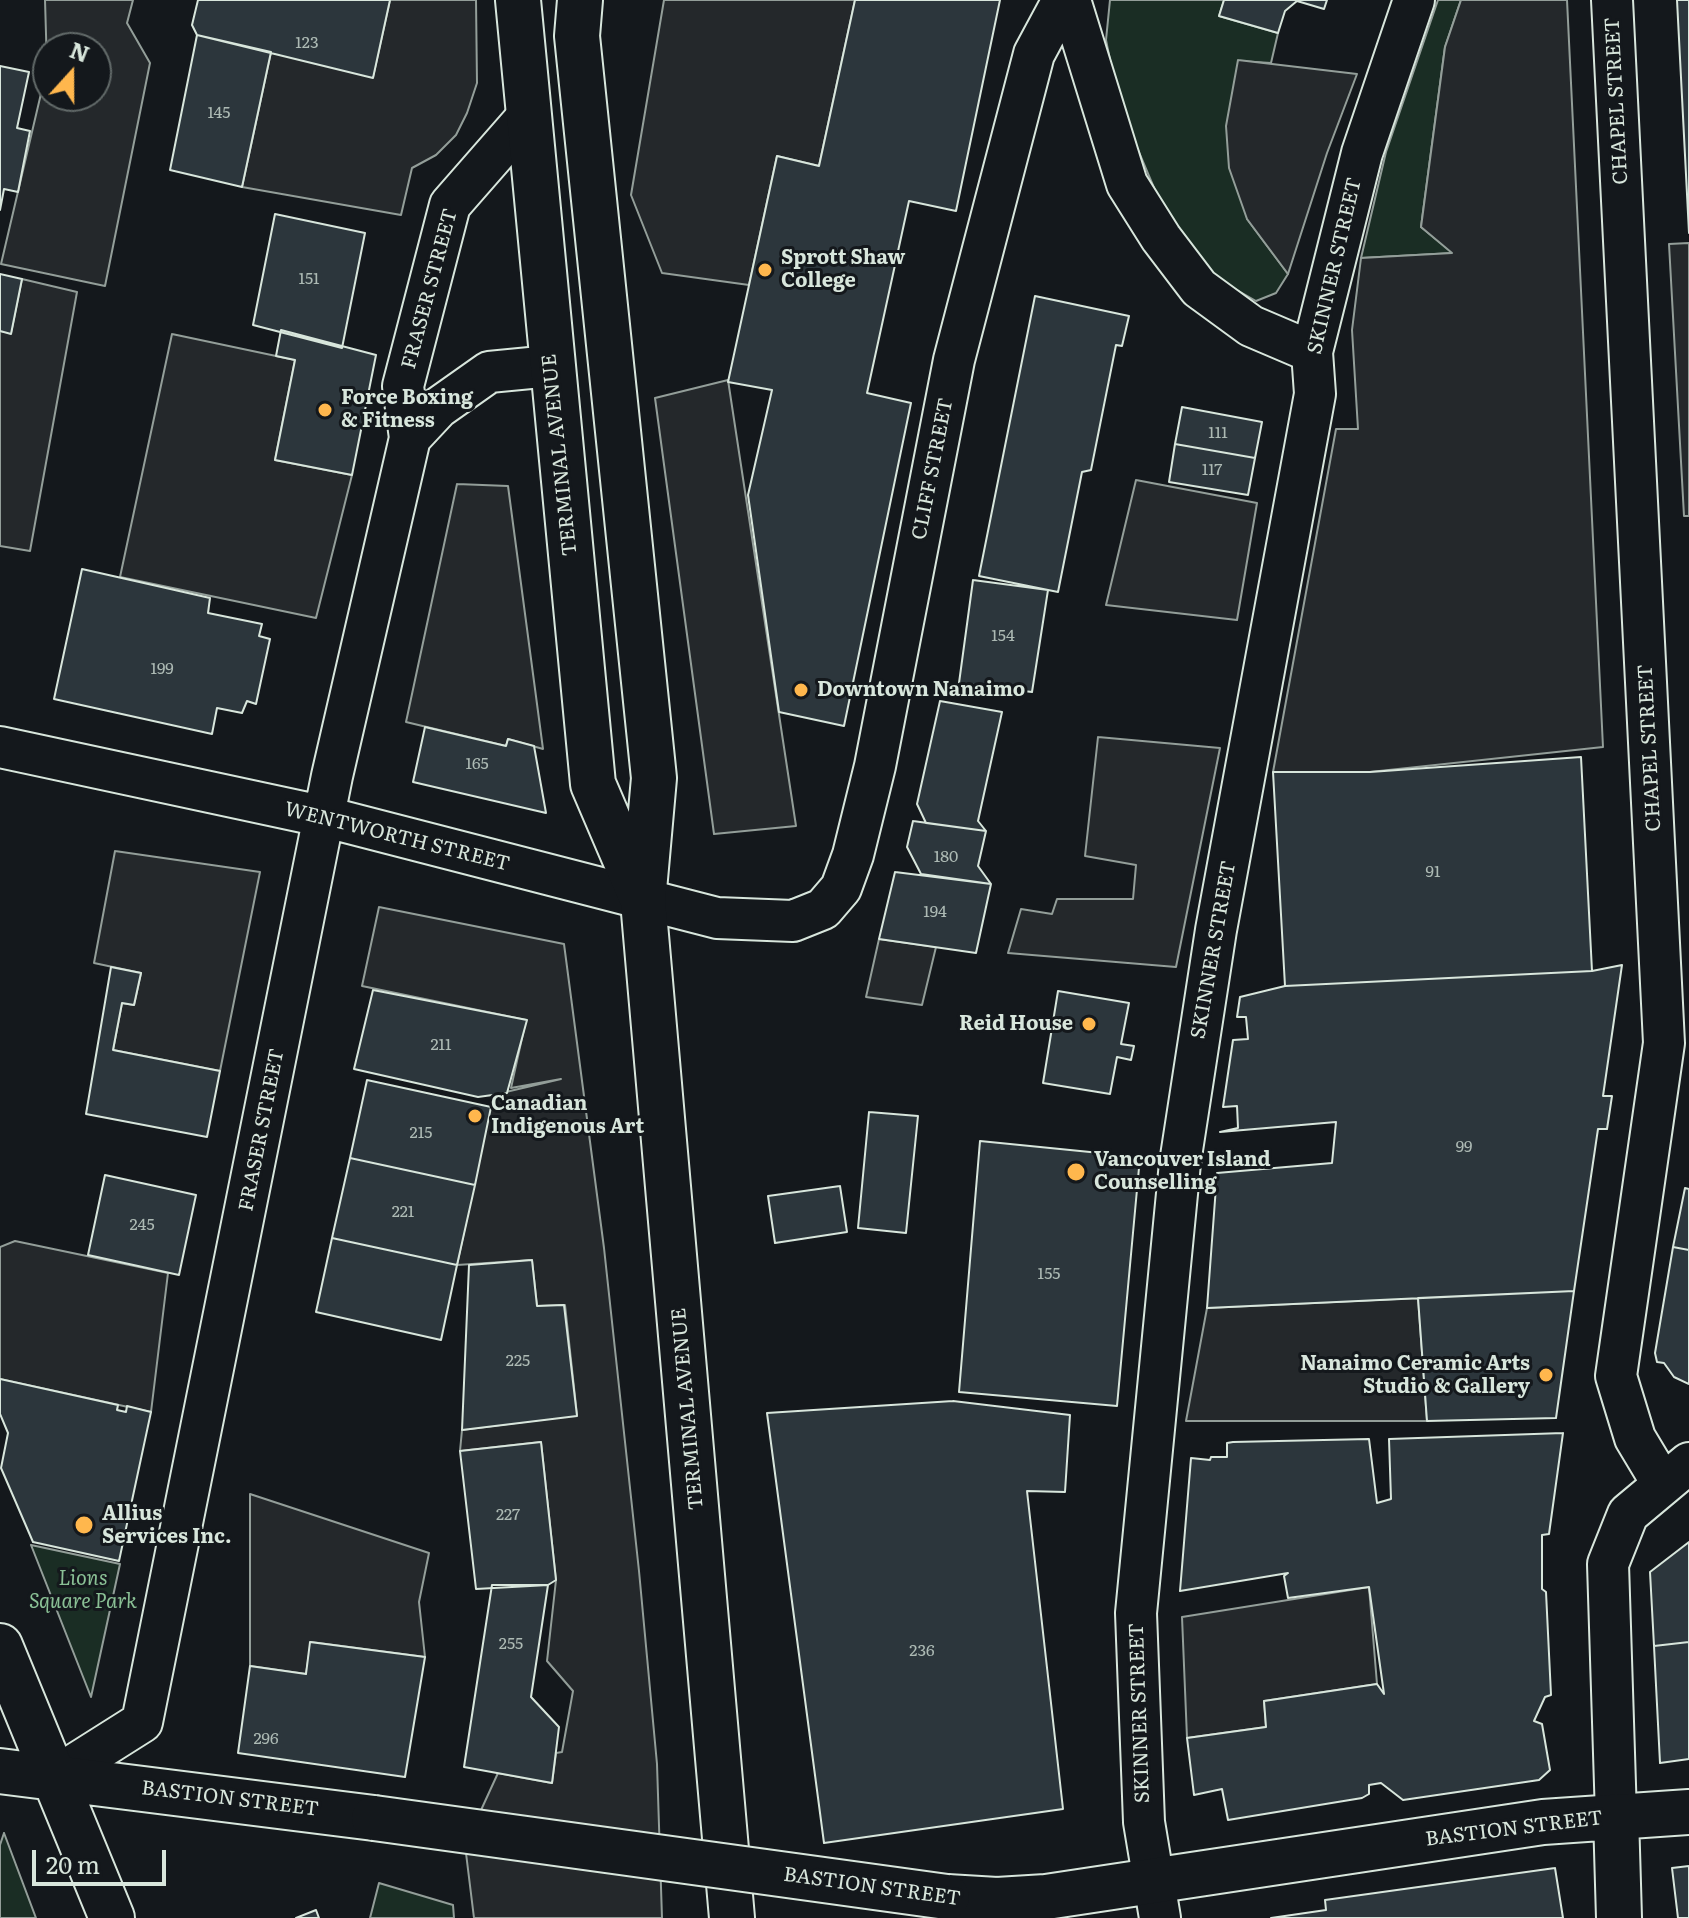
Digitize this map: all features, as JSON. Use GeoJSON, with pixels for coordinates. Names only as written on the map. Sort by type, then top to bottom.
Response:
{"type":"FeatureCollection","features":[{"type":"Feature","properties":{"kind":"main road","name":"TERMINAL AVENUE"},"geometry":{"type":"LineString","coordinates":[[518,0],[593,784],[643,901]]}},
{"type":"Feature","properties":{"kind":"main road","name":"TERMINAL AVENUE"},"geometry":{"type":"LineString","coordinates":[[580,0],[578,51],[654,778],[643,901],[732,1918]]}},
{"type":"Feature","properties":{"kind":"main road"},"geometry":{"type":"LineString","coordinates":[[0,1646],[112,1918]]}},
{"type":"Feature","properties":{"kind":"main road","name":"BASTION STREET"},"geometry":{"type":"LineString","coordinates":[[0,1771],[374,1818],[947,1897],[997,1900],[1046,1897],[1157,1900],[1543,1822],[1689,1812]]}},
{"type":"Feature","properties":{"kind":"main road"},"geometry":{"type":"LineString","coordinates":[[1616,1816],[1619,1918]]}},
{"type":"Feature","properties":{"kind":"street","name":"CLIFF STREET"},"geometry":{"type":"LineString","coordinates":[[793,921],[823,909],[841,888],[853,855],[875,766],[954,360],[1034,54],[1063,0]]}},
{"type":"Feature","properties":{"kind":"street"},"geometry":{"type":"LineString","coordinates":[[1070,0],[1127,184],[1161,238],[1199,288],[1251,326],[1312,352]]}},
{"type":"Feature","properties":{"kind":"street","name":"SKINNER STREET"},"geometry":{"type":"LineString","coordinates":[[1157,1900],[1144,1822],[1136,1613],[1180,1163],[1216,930],[1315,394],[1312,352],[1362,153],[1414,0]]}},
{"type":"Feature","properties":{"kind":"street","name":"CHAPEL STREET"},"geometry":{"type":"LineString","coordinates":[[1612,0],[1664,1043],[1616,1376],[1635,1438],[1675,1473]]}},
{"type":"Feature","properties":{"kind":"street","name":"FRASER STREET"},"geometry":{"type":"LineString","coordinates":[[55,1777],[142,1722],[326,817],[410,438],[403,386],[450,205],[527,117]]}},
{"type":"Feature","properties":{"kind":"street"},"geometry":{"type":"LineString","coordinates":[[410,438],[438,408],[489,372],[551,366]]}},
{"type":"Feature","properties":{"kind":"street","name":"WENTWORTH STREET"},"geometry":{"type":"LineString","coordinates":[[0,747],[326,817],[643,901],[734,921],[793,921]]}},
{"type":"Feature","properties":{"kind":"street"},"geometry":{"type":"LineString","coordinates":[[1616,1816],[1607,1587],[1614,1544],[1628,1514],[1675,1473]]}},
{"type":"Feature","properties":{"kind":"green space"},"geometry":{"type":"Polygon","coordinates":[[[1110,0],[1224,0],[1219,16],[1278,33],[1271,63],[1238,61],[1247,219],[1288,274],[1276,293],[1256,301],[1216,278],[1160,202],[1119,105],[1106,40],[1110,0]]]}},
{"type":"Feature","properties":{"kind":"green space"},"geometry":{"type":"Polygon","coordinates":[[[1438,0],[1461,0],[1445,47],[1421,227],[1453,253],[1361,258],[1386,152],[1438,0]]]}},
{"type":"Feature","properties":{"kind":"green space","name":"Lions Square Park"},"geometry":{"type":"Polygon","coordinates":[[[31,1545],[120,1564],[91,1697],[31,1545]]]}},
{"type":"Feature","properties":{"kind":"green space"},"geometry":{"type":"Polygon","coordinates":[[[4,1833],[36,1918],[0,1918],[0,1845],[4,1833]]]}},
{"type":"Feature","properties":{"kind":"green space"},"geometry":{"type":"Polygon","coordinates":[[[379,1883],[453,1905],[454,1918],[370,1918],[379,1883]]]}},
{"type":"Feature","properties":{"kind":"shaded area"},"geometry":{"type":"Polygon","coordinates":[[[45,0],[133,0],[127,23],[150,63],[105,286],[1,264],[37,112],[112,112],[112,32],[46,32],[45,0]]]}},
{"type":"Feature","properties":{"kind":"shaded area"},"geometry":{"type":"Polygon","coordinates":[[[390,0],[476,0],[477,83],[467,113],[456,135],[436,155],[412,168],[401,215],[242,187],[271,52],[373,77],[390,0]]]}},
{"type":"Feature","properties":{"kind":"shaded area"},"geometry":{"type":"Polygon","coordinates":[[[664,0],[855,0],[819,166],[777,156],[749,285],[662,273],[631,195],[664,0]]]}},
{"type":"Feature","properties":{"kind":"shaded area"},"geometry":{"type":"Polygon","coordinates":[[[1461,0],[1567,0],[1603,747],[1370,772],[1273,772],[1336,429],[1358,429],[1352,330],[1361,258],[1452,253],[1421,227],[1445,47],[1461,0]]]}},
{"type":"Feature","properties":{"kind":"shaded area"},"geometry":{"type":"Polygon","coordinates":[[[1238,60],[1357,74],[1327,153],[1288,274],[1247,219],[1229,168],[1226,126],[1238,60]]]}},
{"type":"Feature","properties":{"kind":"shaded area"},"geometry":{"type":"Polygon","coordinates":[[[1689,243],[1689,516],[1684,516],[1669,244],[1689,243]]]}},
{"type":"Feature","properties":{"kind":"shaded area"},"geometry":{"type":"Polygon","coordinates":[[[22,279],[77,292],[30,551],[0,546],[0,331],[11,333],[22,279]]]}},
{"type":"Feature","properties":{"kind":"shaded area"},"geometry":{"type":"Polygon","coordinates":[[[172,334],[295,360],[275,460],[352,475],[316,618],[120,577],[172,334]]]}},
{"type":"Feature","properties":{"kind":"shaded area"},"geometry":{"type":"Polygon","coordinates":[[[728,380],[796,826],[714,834],[655,398],[728,380]]]}},
{"type":"Feature","properties":{"kind":"shaded area"},"geometry":{"type":"Polygon","coordinates":[[[1136,480],[1257,503],[1237,620],[1106,605],[1136,480]]]}},
{"type":"Feature","properties":{"kind":"shaded area"},"geometry":{"type":"Polygon","coordinates":[[[457,484],[508,486],[543,749],[508,739],[506,746],[406,722],[457,484]]]}},
{"type":"Feature","properties":{"kind":"shaded area"},"geometry":{"type":"Polygon","coordinates":[[[1098,737],[1220,748],[1176,967],[1008,953],[1021,909],[1052,914],[1057,899],[1133,899],[1136,865],[1085,856],[1098,737]]]}},
{"type":"Feature","properties":{"kind":"shaded area"},"geometry":{"type":"Polygon","coordinates":[[[115,851],[260,872],[220,1071],[113,1050],[122,1003],[134,1005],[141,973],[94,963],[115,851]]]}},
{"type":"Feature","properties":{"kind":"shaded area"},"geometry":{"type":"Polygon","coordinates":[[[379,907],[564,944],[604,1248],[639,1571],[657,1764],[662,1918],[474,1918],[465,1845],[498,1773],[552,1783],[556,1753],[562,1752],[573,1691],[547,1661],[556,1580],[541,1442],[460,1451],[462,1430],[577,1415],[565,1305],[537,1306],[532,1260],[457,1265],[493,1095],[561,1079],[511,1088],[526,1020],[362,986],[379,907]]]}},
{"type":"Feature","properties":{"kind":"shaded area"},"geometry":{"type":"Polygon","coordinates":[[[879,939],[936,947],[922,1005],[866,997],[879,939]]]}},
{"type":"Feature","properties":{"kind":"shaded area"},"geometry":{"type":"Polygon","coordinates":[[[15,1241],[168,1273],[151,1412],[0,1379],[0,1247],[15,1241]]]}},
{"type":"Feature","properties":{"kind":"shaded area"},"geometry":{"type":"Polygon","coordinates":[[[1418,1298],[1427,1421],[1186,1421],[1207,1308],[1418,1298]]]}},
{"type":"Feature","properties":{"kind":"shaded area"},"geometry":{"type":"Polygon","coordinates":[[[250,1494],[429,1553],[419,1602],[425,1657],[311,1642],[306,1674],[250,1666],[250,1494]]]}},
{"type":"Feature","properties":{"kind":"shaded area"},"geometry":{"type":"Polygon","coordinates":[[[1369,1587],[1377,1684],[1264,1701],[1266,1727],[1187,1738],[1182,1617],[1369,1587]]]}},
{"type":"Feature","properties":{"kind":"building"},"geometry":{"type":"Polygon","coordinates":[[[198,0],[390,0],[373,78],[197,35],[192,25],[198,0]]]}},
{"type":"Feature","properties":{"kind":"building"},"geometry":{"type":"Polygon","coordinates":[[[855,0],[1000,0],[956,211],[909,201],[867,393],[911,403],[844,726],[779,712],[748,495],[772,390],[728,382],[777,156],[819,166],[855,0]]]}},
{"type":"Feature","properties":{"kind":"building"},"geometry":{"type":"Polygon","coordinates":[[[1224,0],[1327,0],[1324,9],[1297,1],[1285,11],[1278,33],[1219,16],[1224,0]]]}},
{"type":"Feature","properties":{"kind":"building"},"geometry":{"type":"Polygon","coordinates":[[[1677,0],[1689,0],[1689,233],[1677,0]]]}},
{"type":"Feature","properties":{"kind":"building"},"geometry":{"type":"Polygon","coordinates":[[[197,35],[271,52],[242,187],[170,170],[197,35]]]}},
{"type":"Feature","properties":{"kind":"building"},"geometry":{"type":"Polygon","coordinates":[[[0,66],[29,72],[17,128],[30,131],[18,192],[4,189],[0,210],[0,66]]]}},
{"type":"Feature","properties":{"kind":"building"},"geometry":{"type":"Polygon","coordinates":[[[275,214],[365,233],[342,348],[253,325],[275,214]]]}},
{"type":"Feature","properties":{"kind":"building"},"geometry":{"type":"Polygon","coordinates":[[[0,274],[22,279],[11,334],[0,331],[0,274]]]}},
{"type":"Feature","properties":{"kind":"building"},"geometry":{"type":"Polygon","coordinates":[[[1035,296],[1129,316],[1122,346],[1116,345],[1091,470],[1082,472],[1058,592],[979,576],[1035,296]]]}},
{"type":"Feature","properties":{"kind":"building","name":"Force Boxing & Fitness"},"geometry":{"type":"Polygon","coordinates":[[[281,330],[376,355],[352,475],[275,460],[295,360],[276,356],[281,330]]]}},
{"type":"Feature","properties":{"kind":"building"},"geometry":{"type":"Polygon","coordinates":[[[1182,407],[1262,422],[1255,458],[1175,444],[1182,407]]]}},
{"type":"Feature","properties":{"kind":"building"},"geometry":{"type":"Polygon","coordinates":[[[1175,444],[1255,458],[1248,495],[1169,482],[1175,444]]]}},
{"type":"Feature","properties":{"kind":"building"},"geometry":{"type":"Polygon","coordinates":[[[82,569],[210,598],[208,613],[262,624],[259,636],[270,639],[256,704],[247,701],[242,713],[217,708],[212,734],[54,699],[82,569]]]}},
{"type":"Feature","properties":{"kind":"building"},"geometry":{"type":"Polygon","coordinates":[[[973,580],[1048,590],[1032,692],[959,683],[973,580]]]}},
{"type":"Feature","properties":{"kind":"building"},"geometry":{"type":"Polygon","coordinates":[[[940,701],[1002,712],[978,821],[986,831],[926,823],[917,804],[940,701]]]}},
{"type":"Feature","properties":{"kind":"building"},"geometry":{"type":"Polygon","coordinates":[[[425,727],[506,746],[508,739],[534,746],[546,813],[413,782],[425,727]]]}},
{"type":"Feature","properties":{"kind":"building"},"geometry":{"type":"Polygon","coordinates":[[[1581,757],[1592,971],[1285,986],[1273,772],[1370,772],[1581,757]]]}},
{"type":"Feature","properties":{"kind":"building"},"geometry":{"type":"Polygon","coordinates":[[[913,821],[986,831],[978,866],[991,884],[921,874],[907,847],[913,821]]]}},
{"type":"Feature","properties":{"kind":"building"},"geometry":{"type":"Polygon","coordinates":[[[895,872],[991,884],[976,953],[879,939],[895,872]]]}},
{"type":"Feature","properties":{"kind":"building"},"geometry":{"type":"Polygon","coordinates":[[[1622,965],[1603,1096],[1612,1096],[1607,1129],[1598,1129],[1574,1291],[1207,1308],[1217,1173],[1332,1163],[1336,1122],[1220,1132],[1238,1128],[1237,1106],[1223,1107],[1233,1040],[1248,1039],[1246,1017],[1237,1017],[1240,997],[1285,986],[1592,971],[1622,965]]]}},
{"type":"Feature","properties":{"kind":"building"},"geometry":{"type":"Polygon","coordinates":[[[111,967],[141,973],[134,1005],[122,1003],[113,1050],[220,1071],[207,1137],[86,1114],[111,967]]]}},
{"type":"Feature","properties":{"kind":"building"},"geometry":{"type":"Polygon","coordinates":[[[373,990],[527,1020],[507,1093],[478,1097],[354,1069],[373,990]]]}},
{"type":"Feature","properties":{"kind":"building","name":"Reid House"},"geometry":{"type":"Polygon","coordinates":[[[1058,991],[1129,1003],[1121,1044],[1134,1046],[1131,1060],[1117,1057],[1110,1094],[1043,1083],[1058,991]]]}},
{"type":"Feature","properties":{"kind":"building"},"geometry":{"type":"Polygon","coordinates":[[[367,1080],[491,1107],[475,1185],[350,1158],[367,1080]]]}},
{"type":"Feature","properties":{"kind":"building"},"geometry":{"type":"Polygon","coordinates":[[[869,1112],[918,1116],[906,1233],[858,1228],[869,1112]]]}},
{"type":"Feature","properties":{"kind":"building"},"geometry":{"type":"Polygon","coordinates":[[[980,1141],[1140,1157],[1117,1406],[959,1392],[980,1141]]]}},
{"type":"Feature","properties":{"kind":"building"},"geometry":{"type":"Polygon","coordinates":[[[350,1158],[475,1185],[457,1265],[332,1238],[350,1158]]]}},
{"type":"Feature","properties":{"kind":"building"},"geometry":{"type":"Polygon","coordinates":[[[105,1175],[196,1195],[179,1275],[88,1255],[105,1175]]]}},
{"type":"Feature","properties":{"kind":"building"},"geometry":{"type":"Polygon","coordinates":[[[840,1186],[847,1232],[775,1243],[768,1196],[840,1186]]]}},
{"type":"Feature","properties":{"kind":"building"},"geometry":{"type":"Polygon","coordinates":[[[1685,1188],[1689,1189],[1689,1250],[1673,1247],[1685,1188]]]}},
{"type":"Feature","properties":{"kind":"building"},"geometry":{"type":"Polygon","coordinates":[[[332,1238],[457,1265],[441,1340],[316,1312],[332,1238]]]}},
{"type":"Feature","properties":{"kind":"building"},"geometry":{"type":"Polygon","coordinates":[[[1673,1247],[1689,1250],[1689,1384],[1674,1377],[1664,1363],[1657,1362],[1655,1353],[1673,1247]]]}},
{"type":"Feature","properties":{"kind":"building"},"geometry":{"type":"Polygon","coordinates":[[[532,1260],[537,1306],[564,1305],[577,1416],[462,1430],[469,1265],[532,1260]]]}},
{"type":"Feature","properties":{"kind":"building"},"geometry":{"type":"Polygon","coordinates":[[[1574,1291],[1556,1418],[1427,1421],[1418,1298],[1574,1291]]]}},
{"type":"Feature","properties":{"kind":"building"},"geometry":{"type":"Polygon","coordinates":[[[0,1379],[118,1405],[117,1410],[126,1412],[127,1406],[151,1412],[119,1561],[33,1542],[1,1468],[8,1433],[0,1414],[0,1379]]]}},
{"type":"Feature","properties":{"kind":"building"},"geometry":{"type":"Polygon","coordinates":[[[953,1401],[1070,1415],[1065,1492],[1027,1491],[1063,1809],[824,1843],[767,1413],[953,1401]]]}},
{"type":"Feature","properties":{"kind":"building"},"geometry":{"type":"Polygon","coordinates":[[[1563,1433],[1549,1534],[1542,1535],[1542,1589],[1546,1592],[1551,1695],[1545,1697],[1534,1721],[1542,1724],[1550,1770],[1539,1780],[1403,1800],[1381,1783],[1369,1785],[1369,1794],[1362,1798],[1228,1820],[1222,1789],[1194,1795],[1187,1738],[1266,1727],[1264,1701],[1377,1684],[1384,1694],[1369,1587],[1288,1598],[1284,1576],[1288,1573],[1180,1591],[1191,1458],[1210,1460],[1211,1457],[1227,1457],[1227,1443],[1233,1442],[1369,1439],[1377,1503],[1391,1499],[1389,1439],[1563,1433]]]}},
{"type":"Feature","properties":{"kind":"building"},"geometry":{"type":"Polygon","coordinates":[[[541,1442],[556,1580],[548,1585],[476,1589],[460,1451],[541,1442]]]}},
{"type":"Feature","properties":{"kind":"building"},"geometry":{"type":"Polygon","coordinates":[[[1689,1542],[1689,1642],[1654,1646],[1650,1572],[1689,1542]]]}},
{"type":"Feature","properties":{"kind":"building"},"geometry":{"type":"Polygon","coordinates":[[[492,1585],[548,1585],[531,1697],[559,1727],[552,1783],[464,1767],[492,1585]]]}},
{"type":"Feature","properties":{"kind":"building"},"geometry":{"type":"Polygon","coordinates":[[[310,1642],[425,1657],[405,1777],[238,1753],[250,1666],[306,1674],[310,1642]]]}},
{"type":"Feature","properties":{"kind":"building"},"geometry":{"type":"Polygon","coordinates":[[[1689,1642],[1689,1759],[1660,1763],[1654,1646],[1689,1642]]]}},
{"type":"Feature","properties":{"kind":"building"},"geometry":{"type":"Polygon","coordinates":[[[1689,1866],[1689,1918],[1678,1918],[1672,1868],[1689,1866]]]}},
{"type":"Feature","properties":{"kind":"building"},"geometry":{"type":"Polygon","coordinates":[[[1555,1868],[1563,1918],[1271,1918],[1326,1910],[1325,1900],[1555,1868]]]}},
{"type":"Feature","properties":{"kind":"building"},"geometry":{"type":"Polygon","coordinates":[[[316,1910],[319,1918],[296,1918],[316,1910]]]}},
{"type":"Feature","properties":{"kind":"place","name":"Sprott Shaw College"},"geometry":{"type":"Point","coordinates":[765,270]}},
{"type":"Feature","properties":{"kind":"place","name":"Force Boxing & Fitness"},"geometry":{"type":"Point","coordinates":[325,410]}},
{"type":"Feature","properties":{"kind":"place","name":"Downtown Nanaimo"},"geometry":{"type":"Point","coordinates":[801,690]}},
{"type":"Feature","properties":{"kind":"place","name":"Reid House"},"geometry":{"type":"Point","coordinates":[1089,1024]}},
{"type":"Feature","properties":{"kind":"place","name":"Canadian Indigenous Art"},"geometry":{"type":"Point","coordinates":[475,1116]}},
{"type":"Feature","properties":{"kind":"place","name":"Vancouver Island Counselling"},"geometry":{"type":"Point","coordinates":[1076,1172]}},
{"type":"Feature","properties":{"kind":"place","name":"Nanaimo Ceramic Arts Studio & Gallery"},"geometry":{"type":"Point","coordinates":[1546,1375]}},
{"type":"Feature","properties":{"kind":"place","name":"Allius Services Inc."},"geometry":{"type":"Point","coordinates":[84,1525]}}]}
